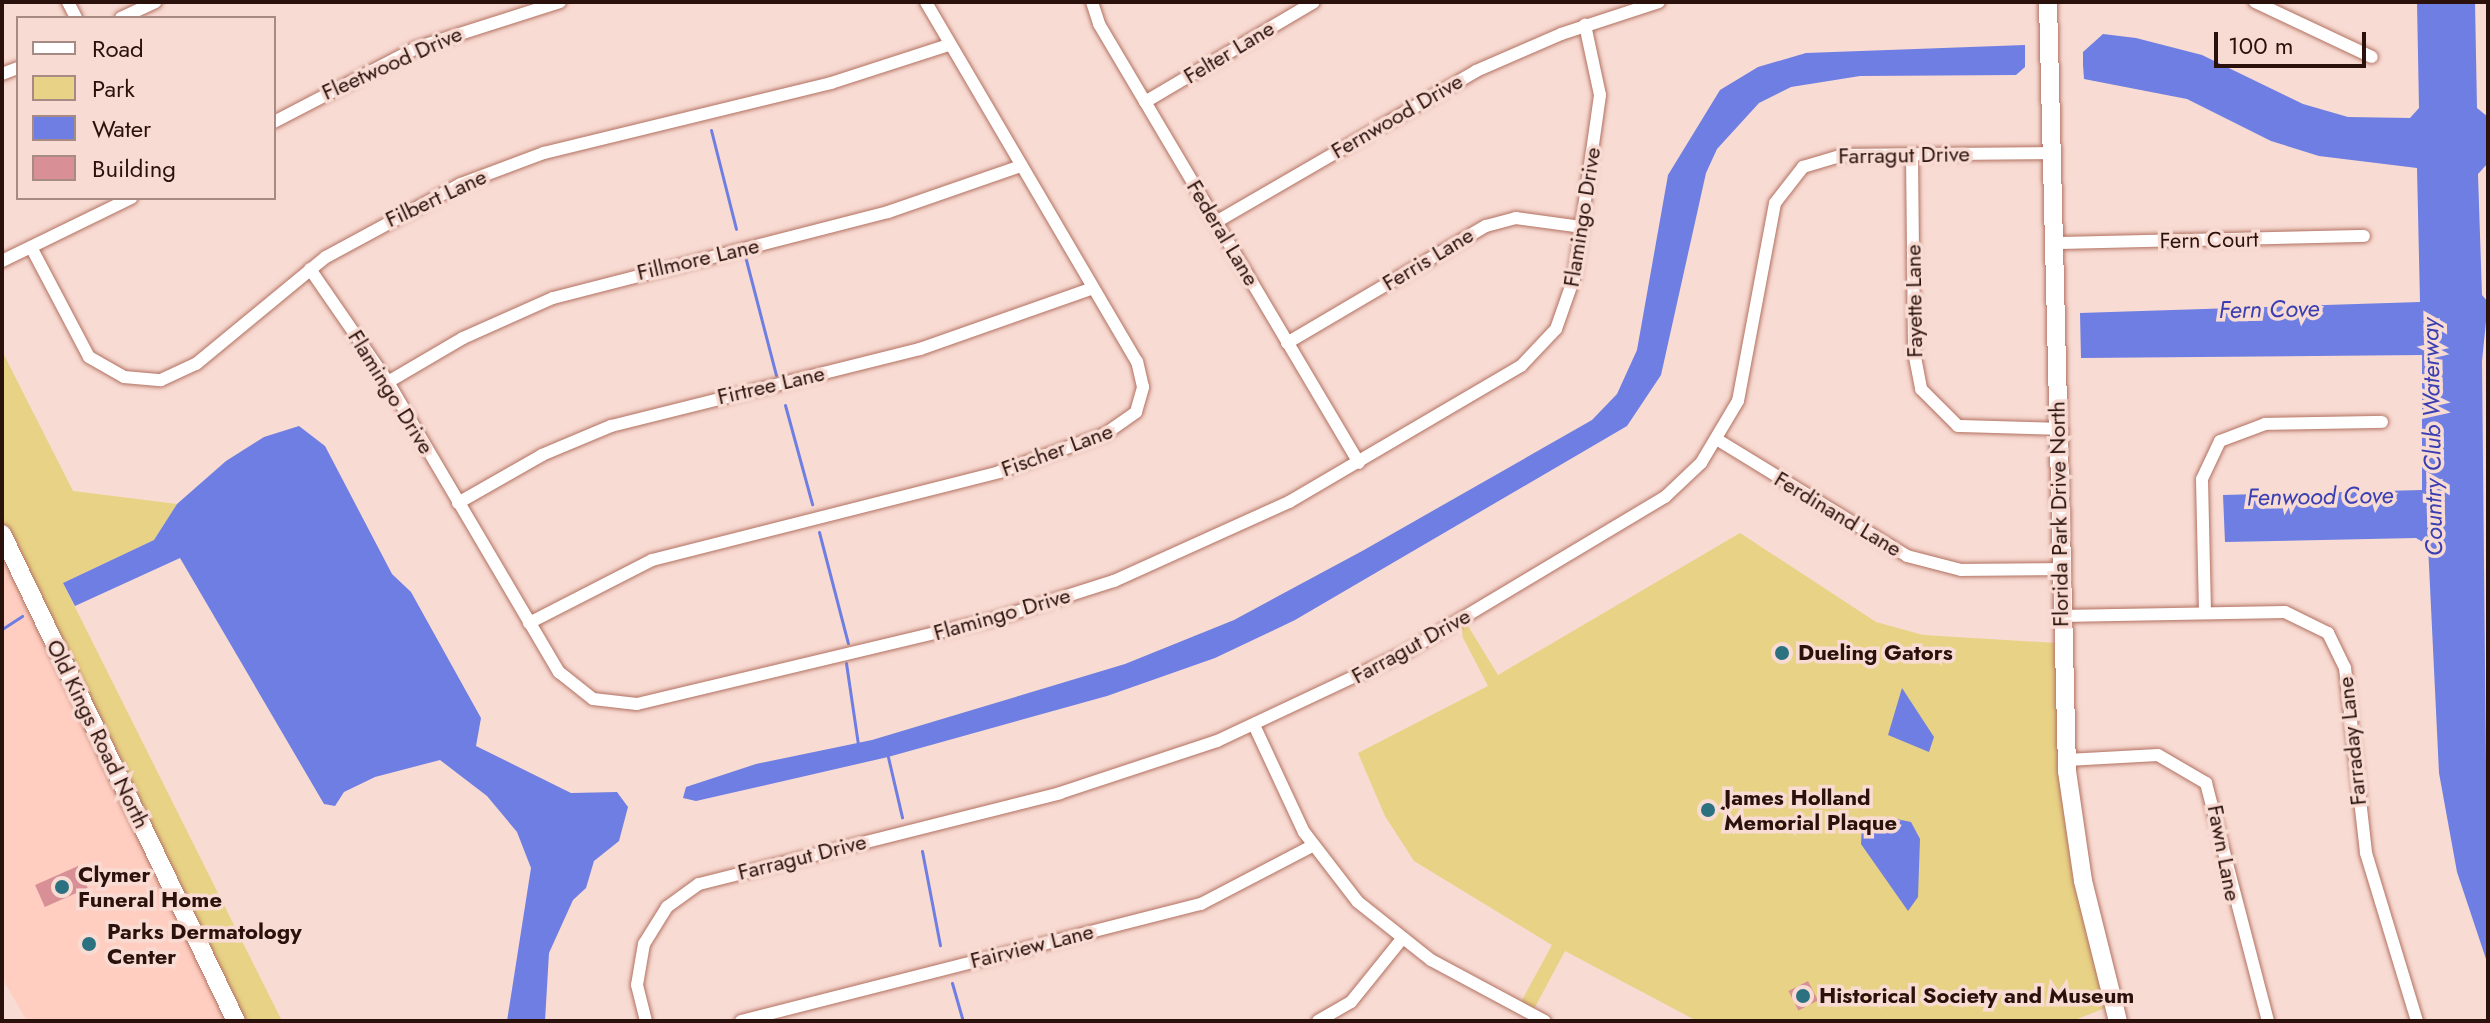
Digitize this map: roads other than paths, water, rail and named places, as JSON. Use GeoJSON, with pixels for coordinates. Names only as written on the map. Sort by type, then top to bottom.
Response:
{"type":"FeatureCollection","features":[{"type":"Feature","properties":{"kind":"street"},"geometry":{"type":"LineString","coordinates":[[125,16],[155,2]]}},
{"type":"Feature","properties":{"kind":"street","name":"Fleetwood Drive"},"geometry":{"type":"LineString","coordinates":[[276,121],[416,48],[560,2]]}},
{"type":"Feature","properties":{"kind":"street","name":"Fischer Lane"},"geometry":{"type":"LineString","coordinates":[[529,623],[652,560],[958,484],[1120,427],[1138,408],[1142,377],[926,2]]}},
{"type":"Feature","properties":{"kind":"street","name":"Federal Lane"},"geometry":{"type":"LineString","coordinates":[[1092,2],[1145,102],[1359,463]]}},
{"type":"Feature","properties":{"kind":"street","name":"Felter Lane"},"geometry":{"type":"LineString","coordinates":[[1145,102],[1314,2]]}},
{"type":"Feature","properties":{"kind":"street","name":"Fernwood Drive"},"geometry":{"type":"LineString","coordinates":[[1216,222],[1442,89],[1585,25],[1659,2]]}},
{"type":"Feature","properties":{"kind":"street","name":"Florida Park Drive North"},"geometry":{"type":"LineString","coordinates":[[2048,2],[2067,760],[2083,881],[2118,1021]]}},
{"type":"Feature","properties":{"kind":"street"},"geometry":{"type":"LineString","coordinates":[[2255,2],[2372,57]]}},
{"type":"Feature","properties":{"kind":"street","name":"Flamingo Drive"},"geometry":{"type":"LineString","coordinates":[[310,269],[388,382],[529,623],[574,688],[605,703],[637,704],[1082,592],[1237,528],[1359,463],[1536,353],[1568,302],[1582,227],[1600,95],[1585,25]]}},
{"type":"Feature","properties":{"kind":"street","name":"Filbert Lane"},"geometry":{"type":"LineString","coordinates":[[31,247],[83,350],[108,371],[140,380],[188,370],[310,269],[407,209],[503,167],[847,79],[949,45]]}},
{"type":"Feature","properties":{"kind":"street","name":"Farragut Drive"},"geometry":{"type":"LineString","coordinates":[[646,1021],[637,976],[644,944],[667,907],[699,884],[1072,790],[1254,725],[1404,653],[1639,514],[1679,485],[1718,440],[1745,381],[1772,215],[1783,187],[1803,167],[1825,157],[2053,153]]}},
{"type":"Feature","properties":{"kind":"street","name":"Fayette Lane"},"geometry":{"type":"LineString","coordinates":[[1912,155],[1914,352],[1921,389],[1958,426],[2057,429]]}},
{"type":"Feature","properties":{"kind":"street","name":"Fillmore Lane"},"geometry":{"type":"LineString","coordinates":[[388,382],[477,331],[568,293],[901,209],[1021,166]]}},
{"type":"Feature","properties":{"kind":"street"},"geometry":{"type":"LineString","coordinates":[[2,261],[127,200]]}},
{"type":"Feature","properties":{"kind":"street","name":"Ferris Lane"},"geometry":{"type":"LineString","coordinates":[[1287,343],[1486,226],[1516,218],[1582,227]]}},
{"type":"Feature","properties":{"kind":"street","name":"Fern Court"},"geometry":{"type":"LineString","coordinates":[[2055,243],[2364,236]]}},
{"type":"Feature","properties":{"kind":"street","name":"Firtree Lane"},"geometry":{"type":"LineString","coordinates":[[458,503],[542,455],[611,426],[920,349],[1093,288]]}},
{"type":"Feature","properties":{"kind":"street"},"geometry":{"type":"LineString","coordinates":[[2205,612],[2202,479],[2220,441],[2265,424],[2382,422]]}},
{"type":"Feature","properties":{"kind":"street","name":"Ferdinand Lane"},"geometry":{"type":"LineString","coordinates":[[1718,440],[1907,556],[1961,570],[2061,569]]}},
{"type":"Feature","properties":{"kind":"street","name":"Old Kings Road North"},"geometry":{"type":"LineString","coordinates":[[2,534],[236,1021]]}},
{"type":"Feature","properties":{"kind":"street","name":"Farraday Lane"},"geometry":{"type":"LineString","coordinates":[[2061,616],[2293,613],[2323,629],[2337,645],[2366,853],[2417,1021]]}},
{"type":"Feature","properties":{"kind":"street"},"geometry":{"type":"LineString","coordinates":[[1254,725],[1312,846],[1355,898],[1401,940],[1545,1021]]}},
{"type":"Feature","properties":{"kind":"street","name":"Fawn Lane"},"geometry":{"type":"LineString","coordinates":[[2067,760],[2158,755],[2206,783],[2268,1021]]}},
{"type":"Feature","properties":{"kind":"street","name":"Fairview Lane"},"geometry":{"type":"LineString","coordinates":[[741,1021],[1201,904],[1312,846]]}},
{"type":"Feature","properties":{"kind":"street"},"geometry":{"type":"LineString","coordinates":[[1318,1021],[1356,998],[1401,940]]}},
{"type":"Feature","properties":{"kind":"street"},"geometry":{"type":"LineString","coordinates":[[1514,1021],[1521,1008]]}},
{"type":"Feature","properties":{"kind":"water"},"geometry":{"type":"Polygon","coordinates":[[[2417,2],[2475,2],[2477,108],[2488,117],[2488,163],[2478,174],[2482,295],[2488,302],[2482,361],[2488,965],[2457,872],[2439,773],[2428,545],[2416,538],[2225,542],[2223,495],[2422,490],[2422,355],[2081,358],[2080,313],[2420,302],[2417,168],[2319,156],[2271,141],[2187,99],[2084,79],[2083,52],[2103,34],[2136,38],[2202,55],[2303,104],[2348,117],[2410,118],[2419,108],[2417,2]]]}},
{"type":"Feature","properties":{"kind":"water"},"geometry":{"type":"Polygon","coordinates":[[[2025,45],[2025,67],[2016,75],[1860,76],[1791,87],[1759,103],[1717,149],[1706,173],[1661,375],[1627,426],[1295,620],[1215,658],[1107,696],[888,757],[696,801],[683,798],[686,787],[756,764],[872,740],[1125,664],[1234,620],[1364,550],[1592,420],[1617,394],[1637,350],[1668,175],[1720,90],[1758,67],[1806,53],[2025,45]]]}},
{"type":"Feature","properties":{"kind":"water"},"geometry":{"type":"Polygon","coordinates":[[[299,426],[325,446],[392,574],[411,592],[481,718],[476,746],[571,793],[617,792],[628,807],[619,841],[594,861],[586,888],[573,900],[549,953],[545,1021],[507,1021],[531,868],[517,832],[487,796],[440,760],[375,777],[344,792],[335,806],[324,804],[180,558],[75,606],[63,583],[154,540],[177,504],[226,461],[264,437],[299,426]]]}},
{"type":"Feature","properties":{"kind":"water"},"geometry":{"type":"Polygon","coordinates":[[[1902,688],[1934,737],[1929,752],[1888,735],[1902,688]]]}},
{"type":"Feature","properties":{"kind":"water"},"geometry":{"type":"Polygon","coordinates":[[[1887,817],[1911,822],[1920,839],[1918,897],[1908,911],[1861,844],[1862,826],[1887,817]]]}},
{"type":"Feature","properties":{"kind":"waterway"},"geometry":{"type":"LineString","coordinates":[[711,130],[736,229]]}},
{"type":"Feature","properties":{"kind":"waterway"},"geometry":{"type":"LineString","coordinates":[[745,256],[776,375]]}},
{"type":"Feature","properties":{"kind":"waterway"},"geometry":{"type":"LineString","coordinates":[[785,405],[812,504]]}},
{"type":"Feature","properties":{"kind":"waterway"},"geometry":{"type":"LineString","coordinates":[[819,532],[848,643]]}},
{"type":"Feature","properties":{"kind":"waterway"},"geometry":{"type":"LineString","coordinates":[[2,629],[22,616]]}},
{"type":"Feature","properties":{"kind":"waterway"},"geometry":{"type":"LineString","coordinates":[[846,663],[858,744]]}},
{"type":"Feature","properties":{"kind":"waterway"},"geometry":{"type":"LineString","coordinates":[[888,757],[902,817]]}},
{"type":"Feature","properties":{"kind":"waterway"},"geometry":{"type":"LineString","coordinates":[[922,851],[940,945]]}},
{"type":"Feature","properties":{"kind":"waterway"},"geometry":{"type":"LineString","coordinates":[[952,983],[963,1021]]}},
{"type":"Feature","properties":{"kind":"place","name":"Dueling Gators"},"geometry":{"type":"Point","coordinates":[1782,653]}},
{"type":"Feature","properties":{"kind":"place","name":"James Holland Memorial Plaque"},"geometry":{"type":"Point","coordinates":[1708,810]}},
{"type":"Feature","properties":{"kind":"place","name":"Clymer Funeral Home"},"geometry":{"type":"Point","coordinates":[62,887]}},
{"type":"Feature","properties":{"kind":"place","name":"Parks Dermatology Center"},"geometry":{"type":"Point","coordinates":[89,944]}},
{"type":"Feature","properties":{"kind":"place","name":"Historical Society and Museum"},"geometry":{"type":"Point","coordinates":[1803,996]}},
{"type":"Feature","properties":{"kind":"water label","name":"Fern Cove"},"geometry":{"type":"Point","coordinates":[2269,309]}},
{"type":"Feature","properties":{"kind":"water label","name":"Country Club Waterway"},"geometry":{"type":"Point","coordinates":[2432,437]}},
{"type":"Feature","properties":{"kind":"water label","name":"Fenwood Cove"},"geometry":{"type":"Point","coordinates":[2320,496]}}]}
